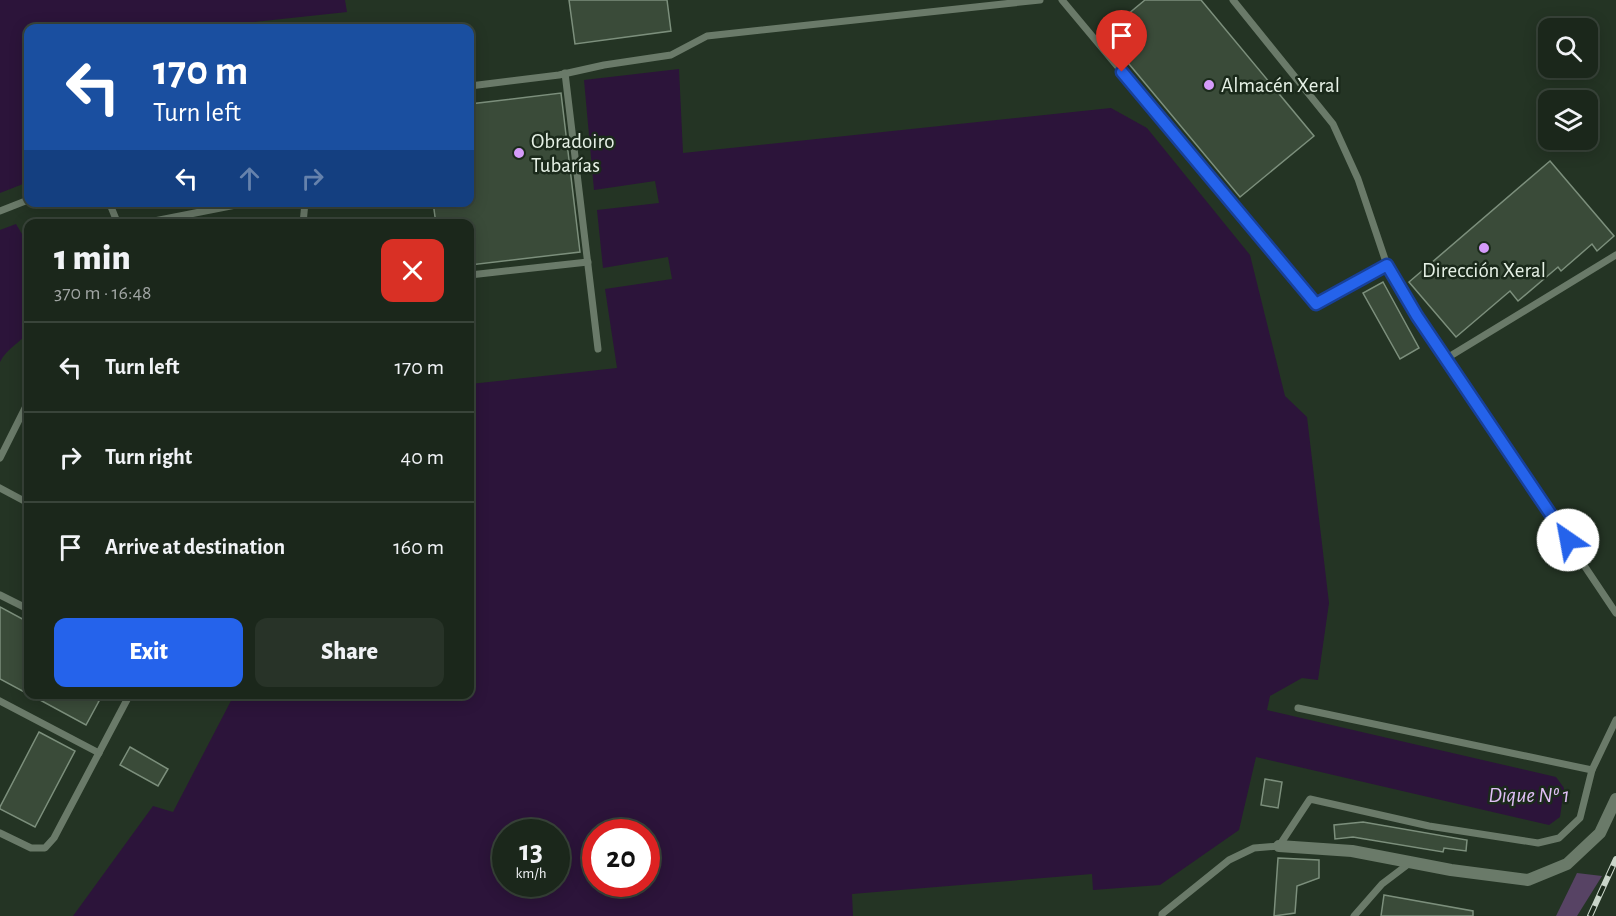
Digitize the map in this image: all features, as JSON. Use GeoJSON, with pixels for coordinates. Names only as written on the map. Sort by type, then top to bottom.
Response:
{"type":"FeatureCollection","features":[{"type":"Feature","properties":{"kind":"street"},"geometry":{"type":"LineString","coordinates":[[1279,846],[1352,851],[1471,874],[1528,880],[1567,864],[1600,833],[1616,799]]}},
{"type":"Feature","properties":{"kind":"lane"},"geometry":{"type":"LineString","coordinates":[[474,85],[671,56],[707,36],[1040,0]]}},
{"type":"Feature","properties":{"kind":"lane"},"geometry":{"type":"LineString","coordinates":[[1062,0],[1316,304],[1387,265]]}},
{"type":"Feature","properties":{"kind":"lane"},"geometry":{"type":"LineString","coordinates":[[1233,0],[1333,124],[1358,179],[1387,265],[1417,316],[1616,613]]}},
{"type":"Feature","properties":{"kind":"lane"},"geometry":{"type":"LineString","coordinates":[[565,73],[598,349]]}},
{"type":"Feature","properties":{"kind":"lane"},"geometry":{"type":"LineString","coordinates":[[0,211],[24,202]]}},
{"type":"Feature","properties":{"kind":"lane"},"geometry":{"type":"LineString","coordinates":[[164,219],[226,207]]}},
{"type":"Feature","properties":{"kind":"lane"},"geometry":{"type":"LineString","coordinates":[[1447,358],[1616,255]]}},
{"type":"Feature","properties":{"kind":"lane"},"geometry":{"type":"LineString","coordinates":[[474,275],[588,262]]}},
{"type":"Feature","properties":{"kind":"lane"},"geometry":{"type":"LineString","coordinates":[[0,458],[24,410]]}},
{"type":"Feature","properties":{"kind":"lane"},"geometry":{"type":"LineString","coordinates":[[0,488],[24,501]]}},
{"type":"Feature","properties":{"kind":"lane"},"geometry":{"type":"LineString","coordinates":[[0,595],[24,607]]}},
{"type":"Feature","properties":{"kind":"lane"},"geometry":{"type":"LineString","coordinates":[[0,832],[31,848],[45,848],[54,838],[127,699]]}},
{"type":"Feature","properties":{"kind":"lane"},"geometry":{"type":"LineString","coordinates":[[0,701],[99,753]]}},
{"type":"Feature","properties":{"kind":"lane"},"geometry":{"type":"LineString","coordinates":[[1298,708],[1592,770]]}},
{"type":"Feature","properties":{"kind":"lane"},"geometry":{"type":"LineString","coordinates":[[1162,916],[1229,860],[1254,848],[1279,846],[1310,799],[1440,828],[1538,843],[1559,838],[1580,818],[1592,770],[1616,720]]}},
{"type":"Feature","properties":{"kind":"lane"},"geometry":{"type":"LineString","coordinates":[[1354,916],[1382,884],[1411,862]]}},
{"type":"Feature","properties":{"kind":"shaded area"},"geometry":{"type":"Polygon","coordinates":[[[1577,873],[1602,876],[1577,916],[1556,916],[1577,873]]]}},
{"type":"Feature","properties":{"kind":"water"},"geometry":{"type":"Polygon","coordinates":[[[0,0],[345,0],[347,12],[235,24],[24,24],[24,184],[0,193],[0,0]]]}},
{"type":"Feature","properties":{"kind":"water","name":"Dique Nº 1"},"geometry":{"type":"Polygon","coordinates":[[[679,69],[683,153],[1111,108],[1147,128],[1250,255],[1285,396],[1307,417],[1329,603],[1318,680],[1302,678],[1270,696],[1267,710],[1556,777],[1564,788],[1560,817],[1549,825],[1256,757],[1239,830],[1160,885],[1093,890],[1092,874],[852,894],[853,916],[73,916],[153,806],[173,812],[232,699],[474,699],[474,384],[617,368],[605,289],[672,279],[668,257],[603,268],[597,210],[659,203],[655,181],[594,190],[584,80],[679,69]]]}},
{"type":"Feature","properties":{"kind":"water"},"geometry":{"type":"Polygon","coordinates":[[[16,224],[24,237],[24,337],[6,353],[0,362],[0,230],[16,224]]]}},
{"type":"Feature","properties":{"kind":"building"},"geometry":{"type":"Polygon","coordinates":[[[569,0],[667,0],[671,31],[575,44],[569,0]]]}},
{"type":"Feature","properties":{"kind":"building","name":"Almacén Xeral"},"geometry":{"type":"Polygon","coordinates":[[[1145,0],[1201,0],[1314,136],[1240,197],[1104,34],[1145,0]]]}},
{"type":"Feature","properties":{"kind":"building","name":"Obradoiro Tubarías"},"geometry":{"type":"Polygon","coordinates":[[[561,93],[580,252],[474,265],[474,219],[435,219],[434,207],[474,207],[474,104],[561,93]]]}},
{"type":"Feature","properties":{"kind":"building","name":"Dirección Xeral"},"geometry":{"type":"Polygon","coordinates":[[[1550,161],[1614,236],[1597,251],[1592,244],[1561,271],[1558,267],[1518,301],[1510,291],[1456,337],[1409,282],[1550,161]]]}},
{"type":"Feature","properties":{"kind":"building"},"geometry":{"type":"Polygon","coordinates":[[[1383,282],[1419,348],[1400,359],[1363,293],[1383,282]]]}},
{"type":"Feature","properties":{"kind":"building"},"geometry":{"type":"Polygon","coordinates":[[[0,607],[24,620],[24,692],[0,679],[0,607]]]}},
{"type":"Feature","properties":{"kind":"building"},"geometry":{"type":"Polygon","coordinates":[[[38,699],[95,699],[99,701],[86,725],[38,699]]]}},
{"type":"Feature","properties":{"kind":"building"},"geometry":{"type":"Polygon","coordinates":[[[39,732],[75,751],[35,827],[0,807],[39,732]]]}},
{"type":"Feature","properties":{"kind":"building"},"geometry":{"type":"Polygon","coordinates":[[[130,747],[168,769],[158,786],[120,765],[130,747]]]}},
{"type":"Feature","properties":{"kind":"building"},"geometry":{"type":"Polygon","coordinates":[[[1265,779],[1282,782],[1278,808],[1261,805],[1265,779]]]}},
{"type":"Feature","properties":{"kind":"building"},"geometry":{"type":"Polygon","coordinates":[[[1363,822],[1467,840],[1466,851],[1444,848],[1443,852],[1353,837],[1335,839],[1334,825],[1363,822]]]}},
{"type":"Feature","properties":{"kind":"building"},"geometry":{"type":"Polygon","coordinates":[[[1278,858],[1319,860],[1319,878],[1297,886],[1295,913],[1274,916],[1278,858]]]}},
{"type":"Feature","properties":{"kind":"building"},"geometry":{"type":"Polygon","coordinates":[[[1384,895],[1473,911],[1473,916],[1381,916],[1384,895]]]}},
{"type":"Feature","properties":{"kind":"railway"},"geometry":{"type":"LineString","coordinates":[[1590,916],[1616,859]]}},
{"type":"Feature","properties":{"kind":"place","name":"Almacén Xeral"},"geometry":{"type":"Point","coordinates":[1209,85]}},
{"type":"Feature","properties":{"kind":"place","name":"Obradoiro Tubarías"},"geometry":{"type":"Point","coordinates":[519,153]}},
{"type":"Feature","properties":{"kind":"place","name":"Dirección Xeral"},"geometry":{"type":"Point","coordinates":[1484,248]}},
{"type":"Feature","properties":{"kind":"route"},"geometry":{"type":"LineString","coordinates":[[1122,72],[1316,304],[1387,265],[1417,316],[1568,540]]}}]}
